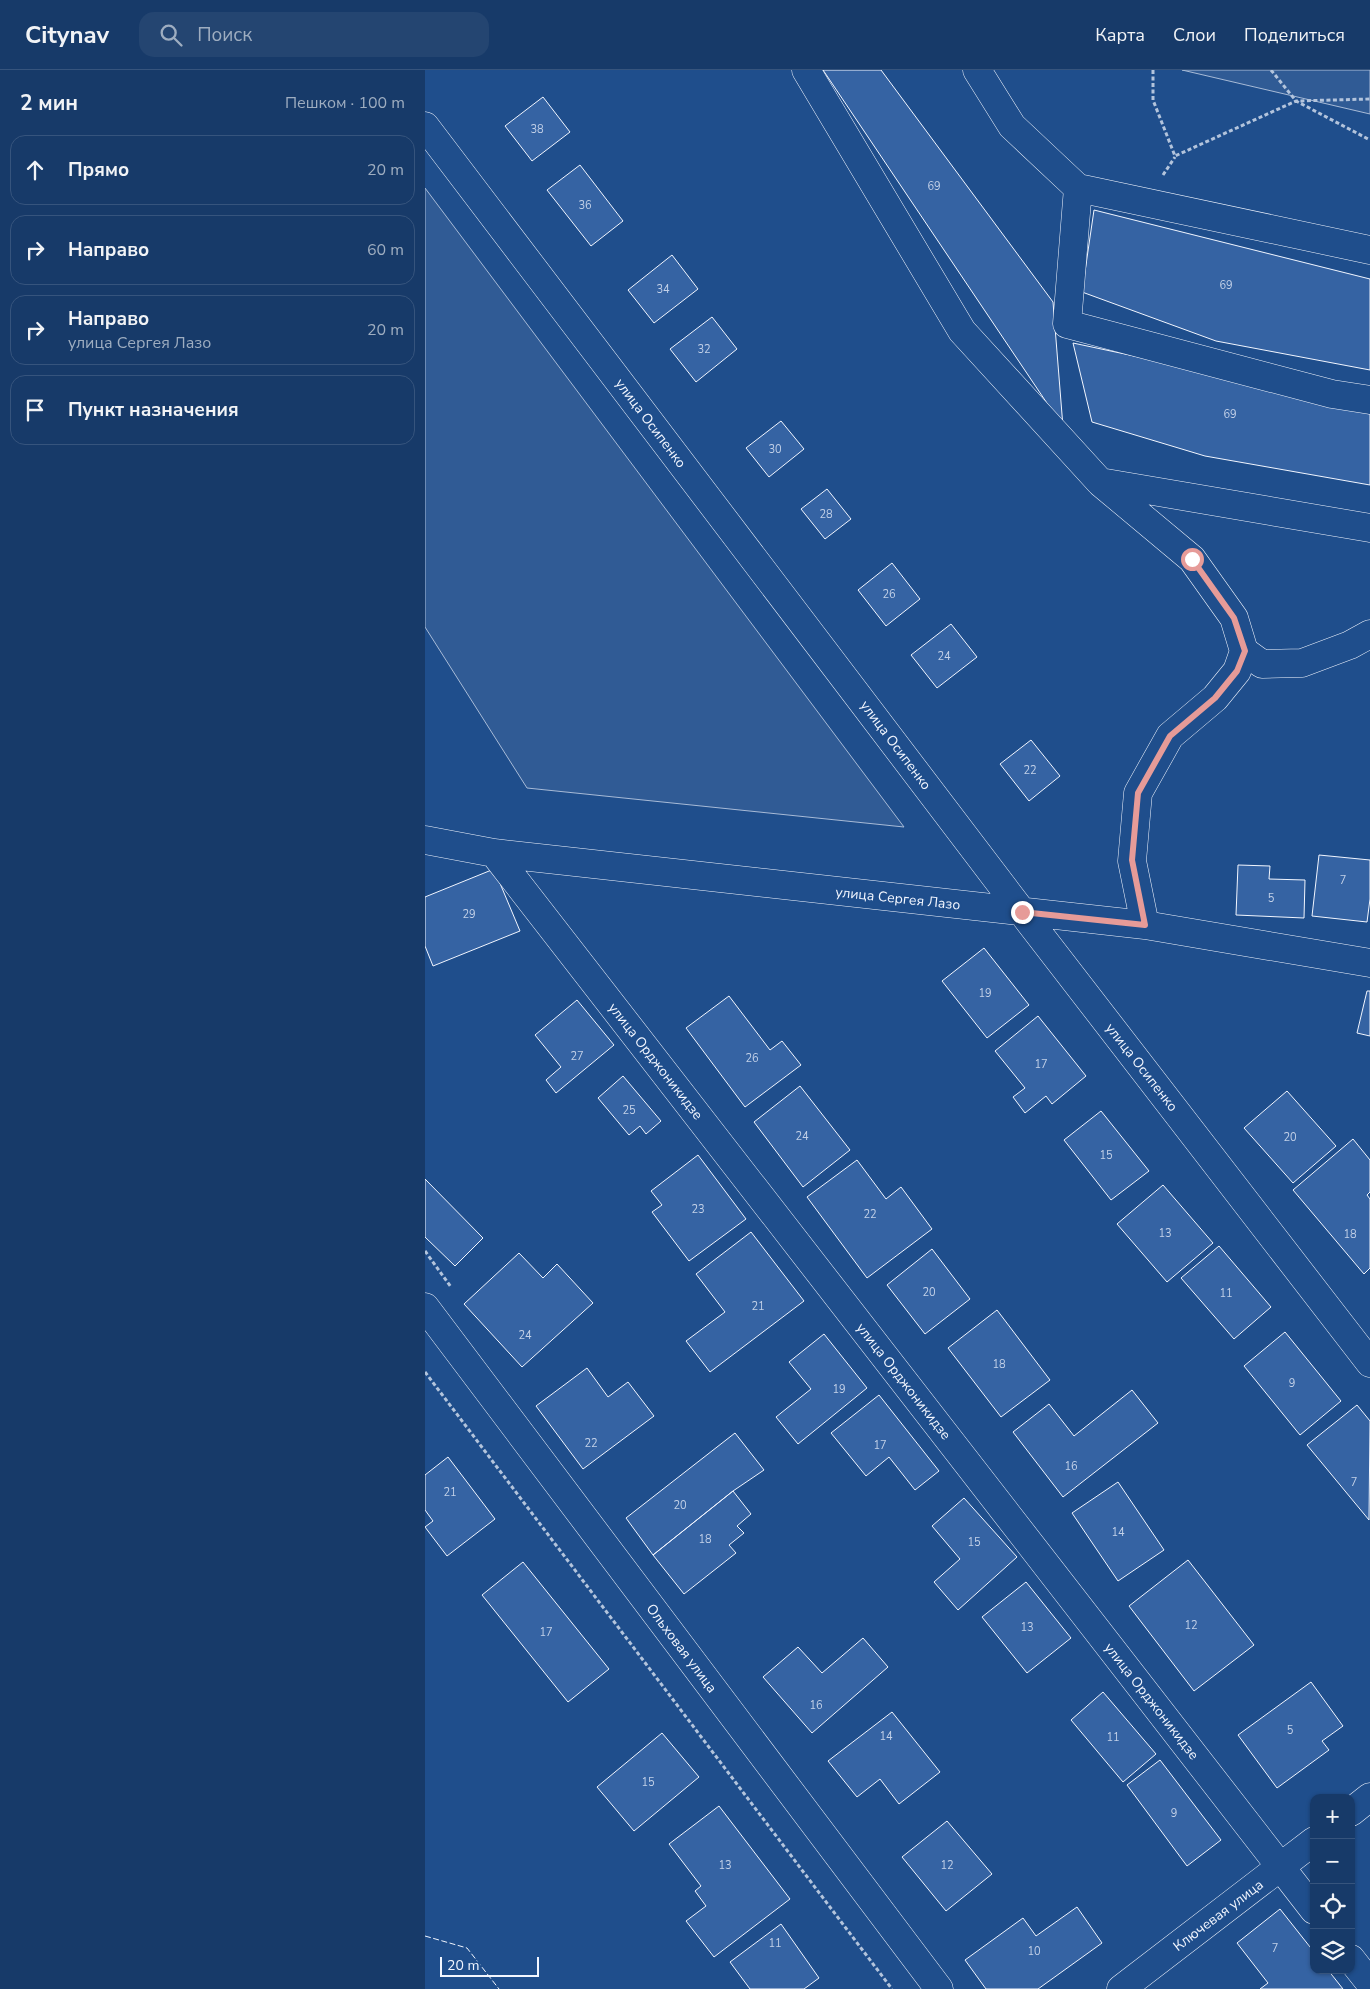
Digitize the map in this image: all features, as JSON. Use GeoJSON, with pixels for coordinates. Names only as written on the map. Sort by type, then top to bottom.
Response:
{"type":"FeatureCollection","features":[{"type":"Feature","properties":{"kind":"street"},"geometry":{"type":"LineString","coordinates":[[806,70],[962,331],[1100,482],[1192,559],[1234,618],[1245,651],[1262,664],[1302,663],[1350,645],[1370,634]]}},
{"type":"Feature","properties":{"kind":"street"},"geometry":{"type":"LineString","coordinates":[[977,70],[1012,126],[1078,188],[1370,250]]}},
{"type":"Feature","properties":{"kind":"street","name":"улица Осипенко"},"geometry":{"type":"LineString","coordinates":[[425,126],[1022,912],[1370,1363]]}},
{"type":"Feature","properties":{"kind":"street"},"geometry":{"type":"LineString","coordinates":[[1078,188],[1067,324],[1333,394],[1370,400]]}},
{"type":"Feature","properties":{"kind":"street"},"geometry":{"type":"LineString","coordinates":[[1100,482],[1370,528]]}},
{"type":"Feature","properties":{"kind":"street"},"geometry":{"type":"LineString","coordinates":[[1145,925],[1132,860],[1138,793],[1170,736],[1215,698],[1237,671],[1245,651]]}},
{"type":"Feature","properties":{"kind":"street","name":"улица Сергея Лазо"},"geometry":{"type":"LineString","coordinates":[[425,840],[494,853],[1145,925],[1370,963]]}},
{"type":"Feature","properties":{"kind":"street","name":"улица Орджоникидзе"},"geometry":{"type":"LineString","coordinates":[[494,853],[1310,1905]]}},
{"type":"Feature","properties":{"kind":"street","name":"Ольховая улица"},"geometry":{"type":"LineString","coordinates":[[425,1306],[939,1989]]}},
{"type":"Feature","properties":{"kind":"street"},"geometry":{"type":"LineString","coordinates":[[1355,1809],[1370,1797]]}},
{"type":"Feature","properties":{"kind":"street","name":"Ключевая улица"},"geometry":{"type":"LineString","coordinates":[[1121,1989],[1310,1844]]}},
{"type":"Feature","properties":{"kind":"street"},"geometry":{"type":"LineString","coordinates":[[1355,1964],[1370,1983]]}},
{"type":"Feature","properties":{"kind":"path"},"geometry":{"type":"LineString","coordinates":[[1153,70],[1153,100],[1175,156],[1295,101],[1370,99]]}},
{"type":"Feature","properties":{"kind":"path"},"geometry":{"type":"LineString","coordinates":[[1271,70],[1295,101],[1370,140]]}},
{"type":"Feature","properties":{"kind":"path"},"geometry":{"type":"LineString","coordinates":[[425,1372],[893,1989]]}},
{"type":"Feature","properties":{"kind":"shaded area"},"geometry":{"type":"Polygon","coordinates":[[[1182,70],[1370,70],[1370,114],[1182,70]]]}},
{"type":"Feature","properties":{"kind":"shaded area"},"geometry":{"type":"Polygon","coordinates":[[[425,188],[904,827],[527,788],[425,627],[425,188]]]}},
{"type":"Feature","properties":{"kind":"building"},"geometry":{"type":"Polygon","coordinates":[[[823,70],[881,70],[1053,302],[1063,427],[823,70]]]}},
{"type":"Feature","properties":{"kind":"building"},"geometry":{"type":"Polygon","coordinates":[[[543,97],[570,132],[532,161],[505,126],[543,97]]]}},
{"type":"Feature","properties":{"kind":"building"},"geometry":{"type":"Polygon","coordinates":[[[580,165],[623,221],[591,246],[547,190],[580,165]]]}},
{"type":"Feature","properties":{"kind":"building"},"geometry":{"type":"Polygon","coordinates":[[[1094,210],[1370,279],[1370,370],[1216,341],[1082,292],[1094,210]]]}},
{"type":"Feature","properties":{"kind":"building"},"geometry":{"type":"Polygon","coordinates":[[[672,255],[698,289],[654,323],[628,290],[672,255]]]}},
{"type":"Feature","properties":{"kind":"building"},"geometry":{"type":"Polygon","coordinates":[[[712,317],[737,349],[696,382],[670,349],[712,317]]]}},
{"type":"Feature","properties":{"kind":"building"},"geometry":{"type":"Polygon","coordinates":[[[1073,343],[1370,406],[1370,485],[1205,456],[1092,422],[1073,343]]]}},
{"type":"Feature","properties":{"kind":"building"},"geometry":{"type":"Polygon","coordinates":[[[781,421],[804,449],[769,477],[746,448],[781,421]]]}},
{"type":"Feature","properties":{"kind":"building"},"geometry":{"type":"Polygon","coordinates":[[[827,489],[851,519],[825,539],[801,509],[827,489]]]}},
{"type":"Feature","properties":{"kind":"building"},"geometry":{"type":"Polygon","coordinates":[[[892,563],[920,599],[886,626],[858,590],[892,563]]]}},
{"type":"Feature","properties":{"kind":"building"},"geometry":{"type":"Polygon","coordinates":[[[951,624],[977,657],[937,688],[911,655],[951,624]]]}},
{"type":"Feature","properties":{"kind":"building"},"geometry":{"type":"Polygon","coordinates":[[[1031,740],[1060,776],[1029,801],[1000,764],[1031,740]]]}},
{"type":"Feature","properties":{"kind":"building"},"geometry":{"type":"Polygon","coordinates":[[[1319,855],[1370,860],[1370,899],[1367,922],[1312,916],[1319,855]]]}},
{"type":"Feature","properties":{"kind":"building"},"geometry":{"type":"Polygon","coordinates":[[[1238,865],[1270,866],[1269,879],[1305,880],[1304,918],[1236,915],[1238,865]]]}},
{"type":"Feature","properties":{"kind":"building"},"geometry":{"type":"Polygon","coordinates":[[[494,869],[520,931],[433,966],[425,946],[425,897],[494,869]]]}},
{"type":"Feature","properties":{"kind":"building"},"geometry":{"type":"Polygon","coordinates":[[[984,948],[1029,1005],[987,1038],[942,981],[984,948]]]}},
{"type":"Feature","properties":{"kind":"building"},"geometry":{"type":"Polygon","coordinates":[[[1367,991],[1370,991],[1370,1036],[1357,1033],[1367,991]]]}},
{"type":"Feature","properties":{"kind":"building"},"geometry":{"type":"Polygon","coordinates":[[[729,996],[770,1050],[782,1041],[801,1065],[745,1107],[686,1028],[729,996]]]}},
{"type":"Feature","properties":{"kind":"building"},"geometry":{"type":"Polygon","coordinates":[[[577,1000],[614,1045],[556,1093],[546,1080],[561,1067],[535,1035],[577,1000]]]}},
{"type":"Feature","properties":{"kind":"building"},"geometry":{"type":"Polygon","coordinates":[[[1038,1016],[1086,1076],[1052,1104],[1046,1096],[1025,1113],[1013,1097],[1025,1088],[995,1051],[1038,1016]]]}},
{"type":"Feature","properties":{"kind":"building"},"geometry":{"type":"Polygon","coordinates":[[[623,1076],[661,1121],[646,1134],[640,1126],[629,1135],[598,1098],[623,1076]]]}},
{"type":"Feature","properties":{"kind":"building"},"geometry":{"type":"Polygon","coordinates":[[[800,1086],[850,1150],[803,1187],[754,1122],[800,1086]]]}},
{"type":"Feature","properties":{"kind":"building"},"geometry":{"type":"Polygon","coordinates":[[[1287,1091],[1336,1146],[1293,1183],[1244,1128],[1287,1091]]]}},
{"type":"Feature","properties":{"kind":"building"},"geometry":{"type":"Polygon","coordinates":[[[1101,1111],[1149,1171],[1111,1200],[1064,1140],[1101,1111]]]}},
{"type":"Feature","properties":{"kind":"building"},"geometry":{"type":"Polygon","coordinates":[[[1353,1139],[1370,1160],[1370,1192],[1367,1195],[1370,1199],[1370,1268],[1364,1274],[1293,1190],[1353,1139]]]}},
{"type":"Feature","properties":{"kind":"building"},"geometry":{"type":"Polygon","coordinates":[[[698,1155],[746,1219],[689,1261],[652,1212],[662,1205],[651,1191],[698,1155]]]}},
{"type":"Feature","properties":{"kind":"building"},"geometry":{"type":"Polygon","coordinates":[[[857,1160],[886,1199],[901,1187],[932,1229],[867,1278],[807,1197],[857,1160]]]}},
{"type":"Feature","properties":{"kind":"building"},"geometry":{"type":"Polygon","coordinates":[[[425,1179],[483,1238],[455,1266],[425,1237],[425,1179]]]}},
{"type":"Feature","properties":{"kind":"building"},"geometry":{"type":"Polygon","coordinates":[[[1163,1185],[1213,1243],[1167,1282],[1117,1224],[1163,1185]]]}},
{"type":"Feature","properties":{"kind":"building"},"geometry":{"type":"Polygon","coordinates":[[[751,1232],[804,1301],[710,1372],[686,1341],[725,1312],[696,1274],[751,1232]]]}},
{"type":"Feature","properties":{"kind":"building"},"geometry":{"type":"Polygon","coordinates":[[[1219,1246],[1271,1307],[1234,1339],[1181,1278],[1219,1246]]]}},
{"type":"Feature","properties":{"kind":"building"},"geometry":{"type":"Polygon","coordinates":[[[932,1249],[970,1299],[925,1334],[887,1285],[932,1249]]]}},
{"type":"Feature","properties":{"kind":"building"},"geometry":{"type":"Polygon","coordinates":[[[519,1253],[543,1278],[557,1264],[593,1303],[522,1367],[464,1304],[519,1253]]]}},
{"type":"Feature","properties":{"kind":"building"},"geometry":{"type":"Polygon","coordinates":[[[997,1310],[1050,1380],[1001,1417],[948,1348],[997,1310]]]}},
{"type":"Feature","properties":{"kind":"building"},"geometry":{"type":"Polygon","coordinates":[[[1285,1332],[1341,1401],[1300,1435],[1244,1366],[1285,1332]]]}},
{"type":"Feature","properties":{"kind":"building"},"geometry":{"type":"Polygon","coordinates":[[[824,1334],[867,1388],[798,1444],[776,1417],[811,1389],[789,1362],[824,1334]]]}},
{"type":"Feature","properties":{"kind":"building"},"geometry":{"type":"Polygon","coordinates":[[[587,1368],[608,1397],[628,1382],[654,1416],[583,1469],[536,1406],[587,1368]]]}},
{"type":"Feature","properties":{"kind":"building"},"geometry":{"type":"Polygon","coordinates":[[[1132,1390],[1158,1423],[1063,1497],[1013,1432],[1049,1404],[1074,1436],[1132,1390]]]}},
{"type":"Feature","properties":{"kind":"building"},"geometry":{"type":"Polygon","coordinates":[[[879,1395],[939,1471],[915,1490],[889,1457],[866,1476],[831,1433],[879,1395]]]}},
{"type":"Feature","properties":{"kind":"building"},"geometry":{"type":"Polygon","coordinates":[[[1357,1405],[1370,1421],[1369,1520],[1307,1445],[1357,1405]]]}},
{"type":"Feature","properties":{"kind":"building"},"geometry":{"type":"Polygon","coordinates":[[[735,1433],[764,1470],[733,1491],[653,1555],[626,1518],[735,1433]]]}},
{"type":"Feature","properties":{"kind":"building"},"geometry":{"type":"Polygon","coordinates":[[[448,1457],[495,1519],[447,1556],[425,1527],[433,1521],[425,1510],[425,1475],[448,1457]]]}},
{"type":"Feature","properties":{"kind":"building"},"geometry":{"type":"Polygon","coordinates":[[[1118,1482],[1164,1550],[1118,1581],[1072,1513],[1118,1482]]]}},
{"type":"Feature","properties":{"kind":"building"},"geometry":{"type":"Polygon","coordinates":[[[733,1491],[751,1514],[737,1526],[744,1533],[729,1545],[736,1553],[684,1594],[653,1555],[733,1491]]]}},
{"type":"Feature","properties":{"kind":"building"},"geometry":{"type":"Polygon","coordinates":[[[964,1498],[1017,1557],[958,1610],[934,1582],[960,1559],[932,1526],[964,1498]]]}},
{"type":"Feature","properties":{"kind":"building"},"geometry":{"type":"Polygon","coordinates":[[[1188,1560],[1254,1645],[1194,1691],[1129,1606],[1188,1560]]]}},
{"type":"Feature","properties":{"kind":"building"},"geometry":{"type":"Polygon","coordinates":[[[523,1562],[609,1669],[568,1702],[482,1595],[523,1562]]]}},
{"type":"Feature","properties":{"kind":"building"},"geometry":{"type":"Polygon","coordinates":[[[1026,1582],[1071,1638],[1027,1673],[982,1617],[1026,1582]]]}},
{"type":"Feature","properties":{"kind":"building"},"geometry":{"type":"Polygon","coordinates":[[[863,1638],[888,1667],[812,1733],[763,1677],[798,1647],[822,1673],[863,1638]]]}},
{"type":"Feature","properties":{"kind":"building"},"geometry":{"type":"Polygon","coordinates":[[[1311,1682],[1343,1726],[1322,1741],[1329,1750],[1277,1788],[1238,1735],[1311,1682]]]}},
{"type":"Feature","properties":{"kind":"building"},"geometry":{"type":"Polygon","coordinates":[[[1103,1692],[1156,1754],[1123,1782],[1071,1720],[1103,1692]]]}},
{"type":"Feature","properties":{"kind":"building"},"geometry":{"type":"Polygon","coordinates":[[[892,1712],[940,1772],[899,1804],[880,1779],[857,1797],[828,1761],[892,1712]]]}},
{"type":"Feature","properties":{"kind":"building"},"geometry":{"type":"Polygon","coordinates":[[[662,1733],[699,1777],[634,1831],[597,1787],[662,1733]]]}},
{"type":"Feature","properties":{"kind":"building"},"geometry":{"type":"Polygon","coordinates":[[[1160,1760],[1221,1840],[1187,1866],[1127,1785],[1160,1760]]]}},
{"type":"Feature","properties":{"kind":"building"},"geometry":{"type":"Polygon","coordinates":[[[719,1806],[790,1899],[714,1957],[686,1921],[706,1906],[695,1891],[701,1886],[669,1844],[719,1806]]]}},
{"type":"Feature","properties":{"kind":"building"},"geometry":{"type":"Polygon","coordinates":[[[947,1821],[992,1874],[946,1911],[902,1857],[947,1821]]]}},
{"type":"Feature","properties":{"kind":"building"},"geometry":{"type":"Polygon","coordinates":[[[1077,1907],[1102,1943],[1038,1989],[986,1989],[965,1960],[1023,1918],[1036,1936],[1077,1907]]]}},
{"type":"Feature","properties":{"kind":"building"},"geometry":{"type":"Polygon","coordinates":[[[1280,1909],[1310,1947],[1310,1974],[1331,1974],[1343,1989],[1260,1989],[1268,1983],[1237,1943],[1280,1909]]]}},
{"type":"Feature","properties":{"kind":"building"},"geometry":{"type":"Polygon","coordinates":[[[781,1924],[819,1978],[804,1989],[750,1989],[730,1962],[781,1924]]]}},
{"type":"Feature","properties":{"kind":"fence"},"geometry":{"type":"LineString","coordinates":[[425,1936],[467,1948],[499,1989]]}},
{"type":"Feature","properties":{"kind":"route"},"geometry":{"type":"LineString","coordinates":[[1022,912],[1145,925],[1132,860],[1138,793],[1170,736],[1215,698],[1237,671],[1245,651],[1234,618],[1192,559]]}}]}
